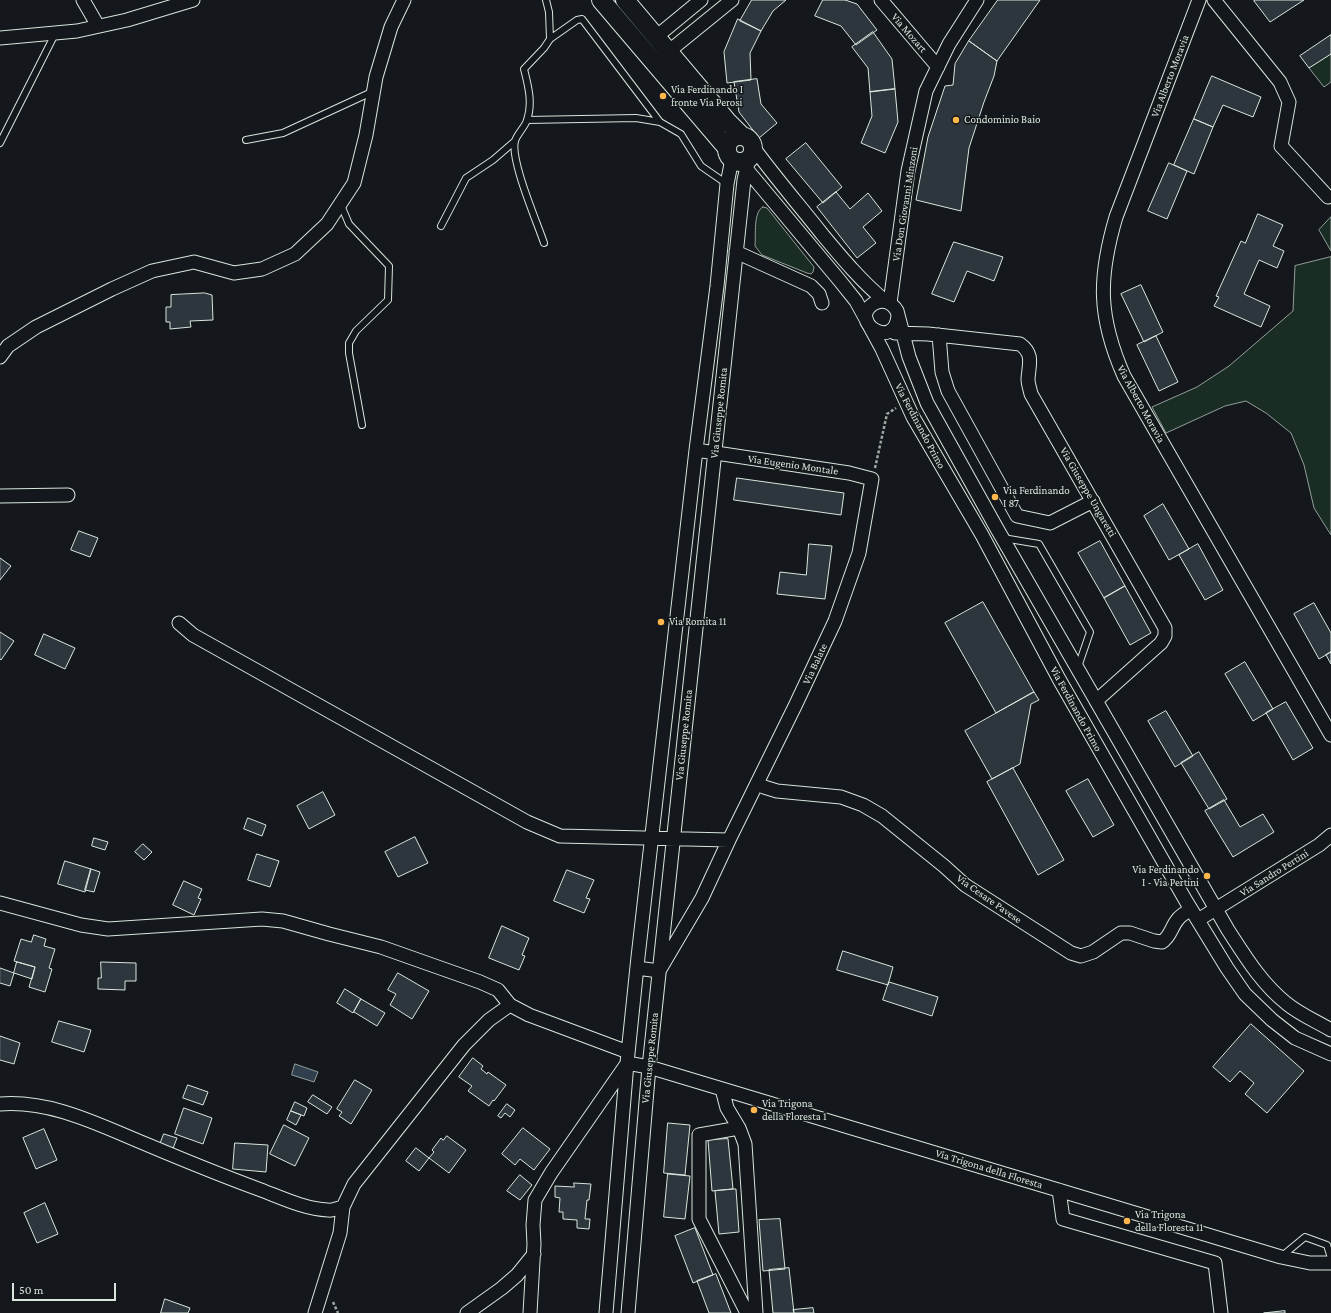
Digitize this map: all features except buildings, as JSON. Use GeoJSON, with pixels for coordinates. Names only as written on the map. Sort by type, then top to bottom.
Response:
{"type":"FeatureCollection","features":[{"type":"Feature","properties":{"kind":"street"},"geometry":{"type":"LineString","coordinates":[[83,0],[98,26]]}},
{"type":"Feature","properties":{"kind":"street"},"geometry":{"type":"LineString","coordinates":[[0,38],[77,31],[127,20],[177,2],[193,0]]}},
{"type":"Feature","properties":{"kind":"street"},"geometry":{"type":"LineString","coordinates":[[0,357],[8,346],[36,327],[152,271],[194,262],[234,273],[262,269],[295,254],[327,224],[354,183],[366,135],[376,77],[391,27],[404,0]]}},
{"type":"Feature","properties":{"kind":"street","name":"Via Ferdinando Primo"},"geometry":{"type":"LineString","coordinates":[[601,0],[741,154],[782,186],[854,272],[892,308],[904,333],[909,357],[923,395],[983,504],[1215,908],[1247,960],[1266,985],[1286,1003],[1331,1030]]}},
{"type":"Feature","properties":{"kind":"street","name":"Via Ferdinando Primo"},"geometry":{"type":"LineString","coordinates":[[625,0],[668,52],[770,196],[856,301],[882,349],[906,401],[982,535],[1059,679],[1191,910],[1227,968],[1245,994],[1272,1020],[1295,1038],[1331,1054]]}},
{"type":"Feature","properties":{"kind":"street"},"geometry":{"type":"LineString","coordinates":[[656,37],[701,0]]}},
{"type":"Feature","properties":{"kind":"street"},"geometry":{"type":"LineString","coordinates":[[668,52],[732,0]]}},
{"type":"Feature","properties":{"kind":"street","name":"Via Mozart"},"geometry":{"type":"LineString","coordinates":[[881,0],[938,67]]}},
{"type":"Feature","properties":{"kind":"street","name":"Via Don Giovanni Minzoni"},"geometry":{"type":"LineString","coordinates":[[892,308],[908,171],[926,91],[949,44],[977,0]]}},
{"type":"Feature","properties":{"kind":"street","name":"Via Alberto Moravia"},"geometry":{"type":"LineString","coordinates":[[1199,0],[1116,217],[1110,237],[1103,277],[1105,318],[1116,358],[1124,376],[1331,735]]}},
{"type":"Feature","properties":{"kind":"street"},"geometry":{"type":"LineString","coordinates":[[1222,2],[1280,82],[1289,102],[1282,146],[1328,197]]}},
{"type":"Feature","properties":{"kind":"street","name":"Via Giuseppe Romita"},"geometry":{"type":"LineString","coordinates":[[606,1313],[637,968],[687,527],[717,286],[727,184],[741,154]]}},
{"type":"Feature","properties":{"kind":"street","name":"Via Giuseppe Romita"},"geometry":{"type":"LineString","coordinates":[[628,1313],[649,1067],[739,226],[741,154]]}},
{"type":"Feature","properties":{"kind":"street"},"geometry":{"type":"LineString","coordinates":[[739,226],[746,196],[750,190],[755,188],[770,196]]}},
{"type":"Feature","properties":{"kind":"street"},"geometry":{"type":"LineString","coordinates":[[736,252],[810,286],[819,294],[822,303]]}},
{"type":"Feature","properties":{"kind":"street"},"geometry":{"type":"LineString","coordinates":[[717,286],[732,288]]}},
{"type":"Feature","properties":{"kind":"street"},"geometry":{"type":"LineString","coordinates":[[875,303],[892,308],[913,326],[934,335],[877,332],[868,323],[866,315],[870,306],[875,303]]}},
{"type":"Feature","properties":{"kind":"street"},"geometry":{"type":"LineString","coordinates":[[887,332],[895,326],[892,308]]}},
{"type":"Feature","properties":{"kind":"street"},"geometry":{"type":"LineString","coordinates":[[934,335],[942,372],[948,391],[1017,516],[1050,523],[1093,501]]}},
{"type":"Feature","properties":{"kind":"street","name":"Via Giuseppe Ungaretti"},"geometry":{"type":"LineString","coordinates":[[934,335],[1020,344],[1026,348],[1030,358],[1029,386],[1031,394],[1165,628],[1165,636],[1161,643],[1096,701]]}},
{"type":"Feature","properties":{"kind":"street","name":"Via Eugenio Montale"},"geometry":{"type":"LineString","coordinates":[[696,450],[849,473],[872,479]]}},
{"type":"Feature","properties":{"kind":"street","name":"Via Balate"},"geometry":{"type":"LineString","coordinates":[[659,971],[702,898],[835,621],[859,553],[872,479]]}},
{"type":"Feature","properties":{"kind":"street"},"geometry":{"type":"LineString","coordinates":[[0,496],[68,495]]}},
{"type":"Feature","properties":{"kind":"street"},"geometry":{"type":"LineString","coordinates":[[969,512],[983,504]]}},
{"type":"Feature","properties":{"kind":"street"},"geometry":{"type":"LineString","coordinates":[[687,527],[706,530]]}},
{"type":"Feature","properties":{"kind":"street"},"geometry":{"type":"LineString","coordinates":[[982,535],[1000,533]]}},
{"type":"Feature","properties":{"kind":"street"},"geometry":{"type":"LineString","coordinates":[[179,623],[193,635],[528,822],[560,836],[673,840],[729,840]]}},
{"type":"Feature","properties":{"kind":"street"},"geometry":{"type":"LineString","coordinates":[[1059,679],[1078,669]]}},
{"type":"Feature","properties":{"kind":"street"},"geometry":{"type":"LineString","coordinates":[[1086,727],[1105,716]]}},
{"type":"Feature","properties":{"kind":"street","name":"Via Cesare Pavese"},"geometry":{"type":"LineString","coordinates":[[757,783],[777,791],[841,797],[863,804],[882,816],[965,885],[1070,953],[1081,956],[1093,952],[1121,932],[1130,932],[1162,942],[1168,938],[1179,917],[1191,910]]}},
{"type":"Feature","properties":{"kind":"street","name":"Via Sandro Pertini"},"geometry":{"type":"LineString","coordinates":[[1191,910],[1215,908],[1319,845],[1331,835]]}},
{"type":"Feature","properties":{"kind":"street"},"geometry":{"type":"LineString","coordinates":[[1191,910],[1204,889]]}},
{"type":"Feature","properties":{"kind":"street"},"geometry":{"type":"LineString","coordinates":[[0,903],[81,925],[108,929],[262,919],[283,921],[381,947],[480,982],[498,990],[510,1005],[489,1020],[464,1044],[354,1184],[343,1207],[340,1233],[315,1313]]}},
{"type":"Feature","properties":{"kind":"street"},"geometry":{"type":"LineString","coordinates":[[637,968],[659,971]]}},
{"type":"Feature","properties":{"kind":"street","name":"Via Trigona della Floresta"},"geometry":{"type":"LineString","coordinates":[[510,1005],[529,1015],[649,1067],[1281,1257],[1310,1263],[1331,1263]]}},
{"type":"Feature","properties":{"kind":"street"},"geometry":{"type":"LineString","coordinates":[[530,1313],[534,1254],[533,1225],[535,1200],[551,1173],[628,1058]]}},
{"type":"Feature","properties":{"kind":"street"},"geometry":{"type":"LineString","coordinates":[[722,1089],[727,1108],[739,1128],[745,1144],[756,1313]]}},
{"type":"Feature","properties":{"kind":"street"},"geometry":{"type":"LineString","coordinates":[[0,1104],[8,1103],[42,1106],[69,1112],[208,1170],[300,1204],[330,1211],[343,1207]]}},
{"type":"Feature","properties":{"kind":"street"},"geometry":{"type":"LineString","coordinates":[[739,1128],[700,1134],[699,1219],[747,1313]]}},
{"type":"Feature","properties":{"kind":"street"},"geometry":{"type":"LineString","coordinates":[[1059,1190],[1063,1219],[1214,1263],[1221,1313]]}},
{"type":"Feature","properties":{"kind":"street"},"geometry":{"type":"LineString","coordinates":[[468,1313],[518,1274],[534,1254]]}},
{"type":"Feature","properties":{"kind":"lane"},"geometry":{"type":"LineString","coordinates":[[546,0],[549,12],[550,39]]}},
{"type":"Feature","properties":{"kind":"lane"},"geometry":{"type":"LineString","coordinates":[[441,226],[466,178],[493,160],[515,141],[527,120],[530,106],[530,94],[524,69],[544,48],[550,39],[577,20],[582,19],[660,122]]}},
{"type":"Feature","properties":{"kind":"lane"},"geometry":{"type":"LineString","coordinates":[[0,143],[55,33]]}},
{"type":"Feature","properties":{"kind":"lane"},"geometry":{"type":"LineString","coordinates":[[246,140],[283,133],[374,91]]}},
{"type":"Feature","properties":{"kind":"lane"},"geometry":{"type":"LineString","coordinates":[[527,120],[636,118],[660,122],[680,134],[701,166],[727,184]]}},
{"type":"Feature","properties":{"kind":"lane"},"geometry":{"type":"LineString","coordinates":[[515,141],[515,161],[544,243]]}},
{"type":"Feature","properties":{"kind":"lane"},"geometry":{"type":"LineString","coordinates":[[340,203],[349,224],[389,266],[388,300],[356,331],[349,343],[349,353],[362,425]]}},
{"type":"Feature","properties":{"kind":"lane"},"geometry":{"type":"LineString","coordinates":[[1000,533],[1039,544],[1086,625],[1090,632],[1078,669]]}},
{"type":"Feature","properties":{"kind":"lane"},"geometry":{"type":"LineString","coordinates":[[1281,1257],[1305,1237],[1327,1245],[1331,1258]]}},
{"type":"Feature","properties":{"kind":"path"},"geometry":{"type":"LineString","coordinates":[[872,479],[887,414],[906,401]]}},
{"type":"Feature","properties":{"kind":"green space"},"geometry":{"type":"Polygon","coordinates":[[[1331,54],[1331,82],[1324,87],[1309,68],[1331,54]]]}},
{"type":"Feature","properties":{"kind":"green space"},"geometry":{"type":"Polygon","coordinates":[[[763,207],[767,208],[814,267],[811,274],[762,255],[755,246],[756,218],[760,209],[763,207]]]}},
{"type":"Feature","properties":{"kind":"green space"},"geometry":{"type":"Polygon","coordinates":[[[1331,217],[1331,251],[1319,230],[1331,217]]]}},
{"type":"Feature","properties":{"kind":"green space"},"geometry":{"type":"Polygon","coordinates":[[[1331,257],[1331,535],[1314,508],[1304,465],[1291,433],[1266,413],[1246,401],[1225,406],[1166,433],[1152,407],[1197,387],[1229,366],[1293,311],[1295,266],[1331,257]]]}},
{"type":"Feature","properties":{"kind":"water"},"geometry":{"type":"Polygon","coordinates":[[[295,1064],[318,1072],[314,1082],[292,1075],[295,1064]]]}},
{"type":"Feature","properties":{"kind":"place","name":"Via Ferdinando I fronte Via Perosi"},"geometry":{"type":"Point","coordinates":[663,96]}},
{"type":"Feature","properties":{"kind":"place","name":"Condominio Baio"},"geometry":{"type":"Point","coordinates":[956,120]}},
{"type":"Feature","properties":{"kind":"place","name":"Via Ferdinando I 87"},"geometry":{"type":"Point","coordinates":[995,497]}},
{"type":"Feature","properties":{"kind":"place","name":"Via Romita 11"},"geometry":{"type":"Point","coordinates":[661,622]}},
{"type":"Feature","properties":{"kind":"place","name":"Via Ferdinando I - Via Pertini"},"geometry":{"type":"Point","coordinates":[1207,876]}},
{"type":"Feature","properties":{"kind":"place","name":"Via Trigona della Floresta 1"},"geometry":{"type":"Point","coordinates":[754,1110]}},
{"type":"Feature","properties":{"kind":"place","name":"Via Trigona della Floresta 11"},"geometry":{"type":"Point","coordinates":[1127,1221]}}]}
